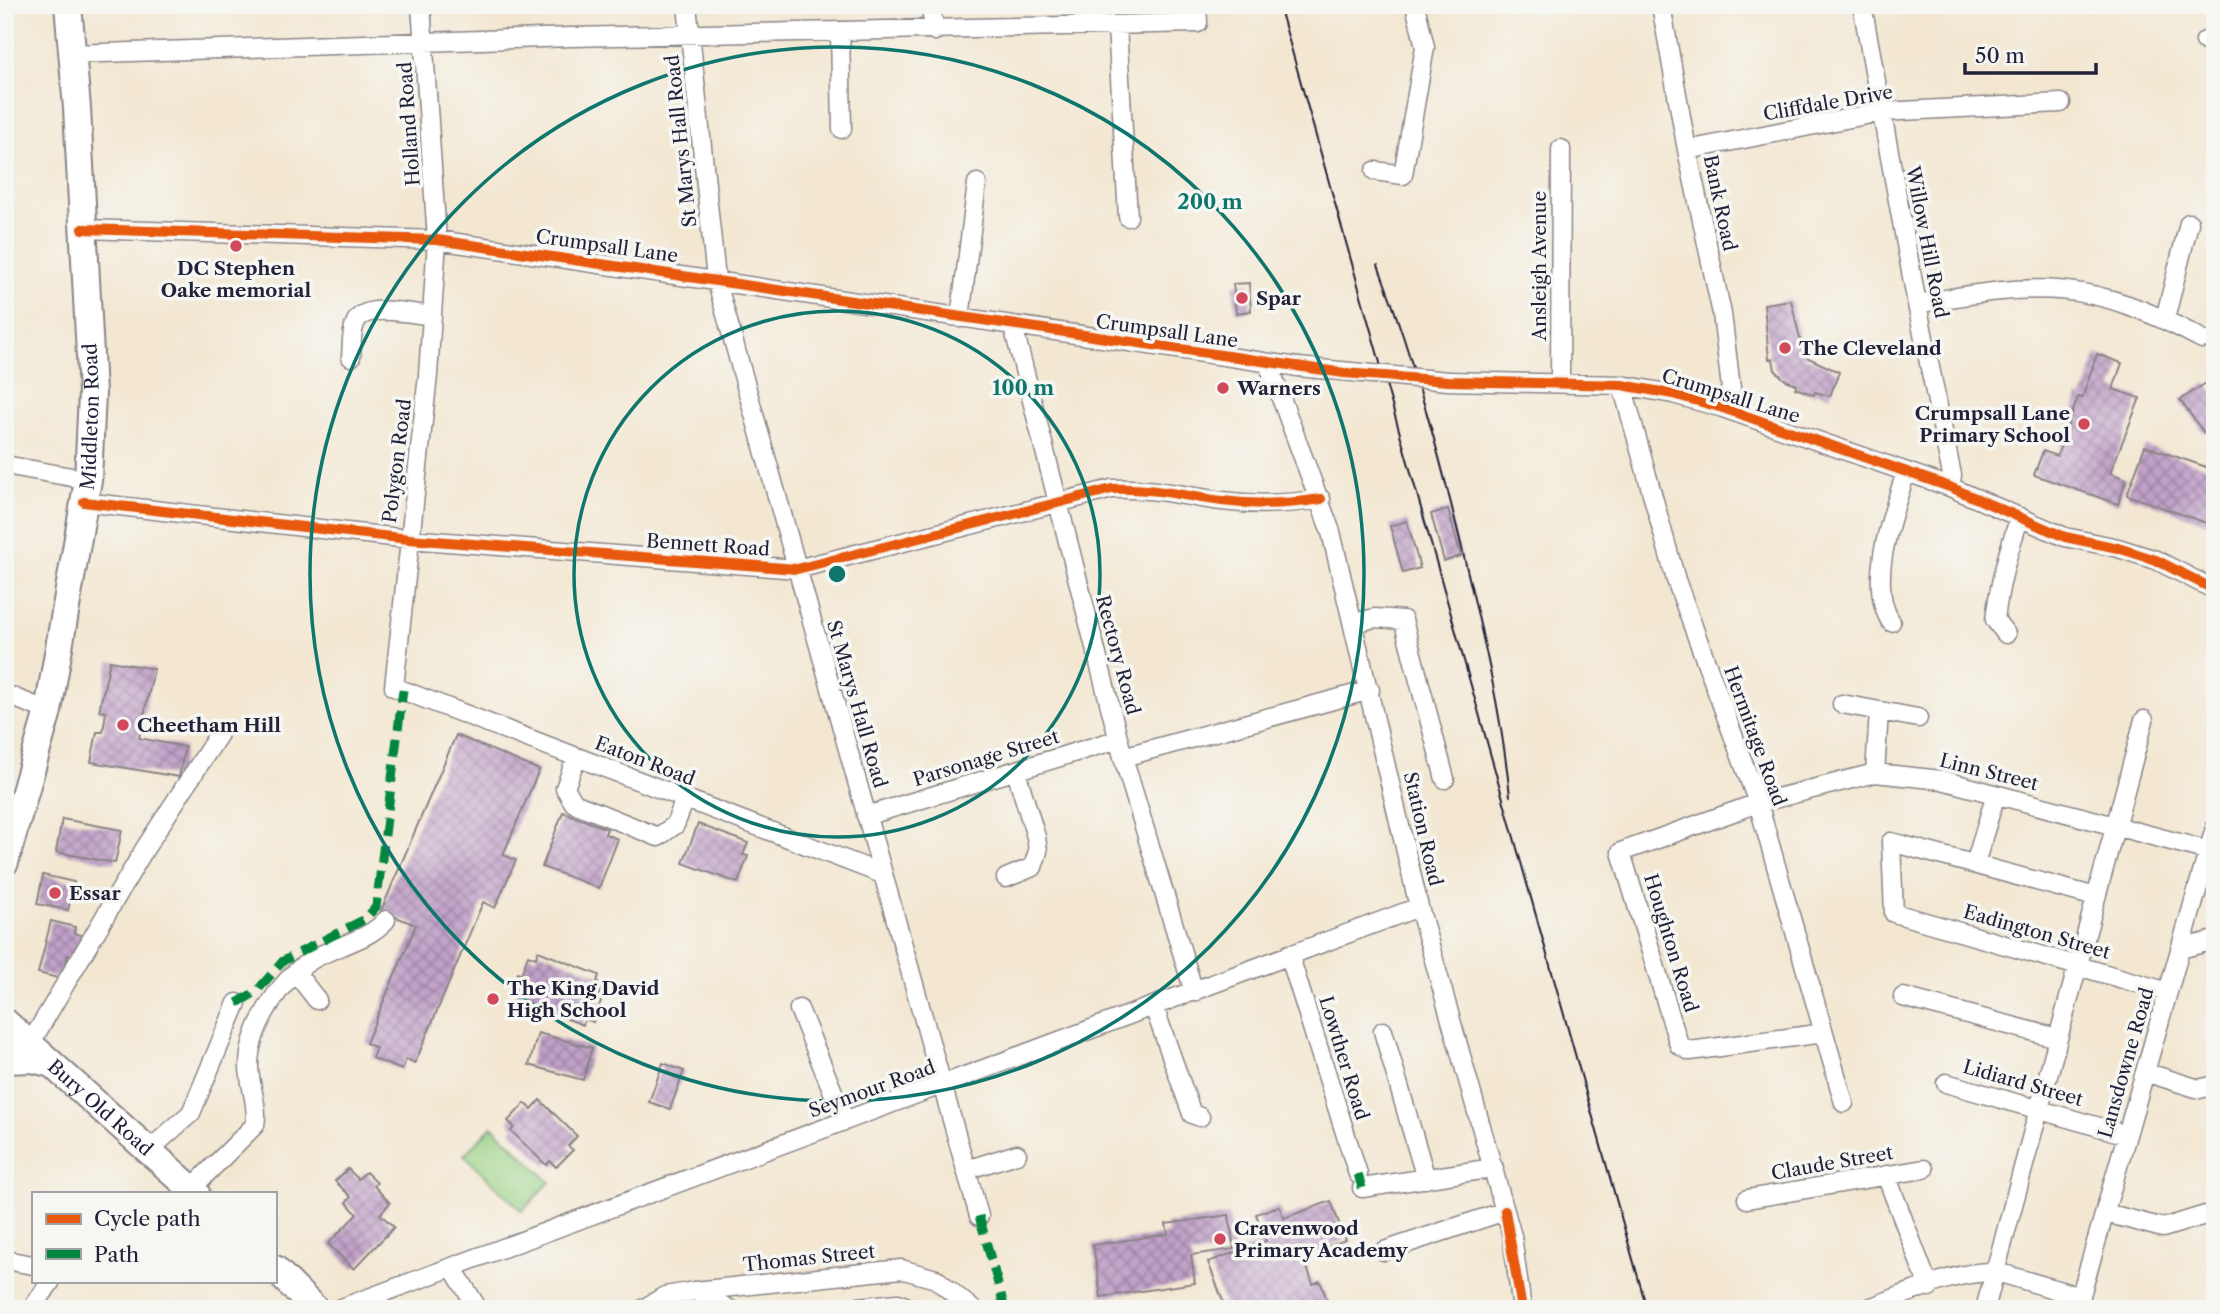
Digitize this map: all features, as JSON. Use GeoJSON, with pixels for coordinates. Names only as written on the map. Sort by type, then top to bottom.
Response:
{"type":"FeatureCollection","features":[{"type":"Feature","properties":{"kind":"highway","name":"Middleton Road"},"geometry":{"type":"LineString","coordinates":[[5,862],[48,711],[86,491],[92,393],[68,5]]}},
{"type":"Feature","properties":{"kind":"highway","name":"Bury Old Road"},"geometry":{"type":"LineString","coordinates":[[5,1022],[193,1191]]}},
{"type":"Feature","properties":{"kind":"highway"},"geometry":{"type":"LineString","coordinates":[[5,1060],[32,1059],[53,1064]]}},
{"type":"Feature","properties":{"kind":"highway"},"geometry":{"type":"LineString","coordinates":[[276,1270],[316,1309]]}},
{"type":"Feature","properties":{"kind":"street","name":"Holland Road"},"geometry":{"type":"LineString","coordinates":[[421,5],[437,240]]}},
{"type":"Feature","properties":{"kind":"street","name":"St Marys Hall Road"},"geometry":{"type":"LineString","coordinates":[[687,5],[716,279],[979,1216]]}},
{"type":"Feature","properties":{"kind":"street"},"geometry":{"type":"LineString","coordinates":[[930,5],[935,31]]}},
{"type":"Feature","properties":{"kind":"street"},"geometry":{"type":"LineString","coordinates":[[1375,171],[1403,175],[1425,47],[1415,5]]}},
{"type":"Feature","properties":{"kind":"street","name":"Bank Road"},"geometry":{"type":"LineString","coordinates":[[1661,5],[1723,326],[1731,388],[1723,408]]}},
{"type":"Feature","properties":{"kind":"street","name":"Willow Hill Road"},"geometry":{"type":"LineString","coordinates":[[1862,5],[1917,304],[1952,475],[1950,486]]}},
{"type":"Feature","properties":{"kind":"street"},"geometry":{"type":"LineString","coordinates":[[72,54],[691,35],[1117,26],[1197,14]]}},
{"type":"Feature","properties":{"kind":"street"},"geometry":{"type":"LineString","coordinates":[[1117,26],[1128,217]]}},
{"type":"Feature","properties":{"kind":"street"},"geometry":{"type":"LineString","coordinates":[[841,31],[842,129]]}},
{"type":"Feature","properties":{"kind":"street","name":"Cliffdale Drive"},"geometry":{"type":"LineString","coordinates":[[1687,150],[1881,112],[2061,103]]}},
{"type":"Feature","properties":{"kind":"street","name":"Ansleigh Avenue"},"geometry":{"type":"LineString","coordinates":[[1560,383],[1562,149]]}},
{"type":"Feature","properties":{"kind":"street"},"geometry":{"type":"LineString","coordinates":[[960,318],[977,183]]}},
{"type":"Feature","properties":{"kind":"street"},"geometry":{"type":"LineString","coordinates":[[2165,319],[2189,223]]}},
{"type":"Feature","properties":{"kind":"street","name":"Crumpsall Lane"},"geometry":{"type":"LineString","coordinates":[[83,229],[437,240],[716,279],[1013,327],[1298,367],[1448,381],[1622,385],[1673,394],[1723,408],[1950,486],[2065,537],[2118,548],[2156,560],[2215,590]]}},
{"type":"Feature","properties":{"kind":"street","name":"Polygon Road"},"geometry":{"type":"LineString","coordinates":[[394,687],[432,316],[437,240]]}},
{"type":"Feature","properties":{"kind":"street"},"geometry":{"type":"LineString","coordinates":[[1917,304],[1987,291],[2044,288],[2076,290],[2110,298],[2165,319],[2202,339]]}},
{"type":"Feature","properties":{"kind":"street"},"geometry":{"type":"LineString","coordinates":[[351,357],[355,323],[361,314],[377,310],[432,316]]}},
{"type":"Feature","properties":{"kind":"street","name":"Rectory Road"},"geometry":{"type":"LineString","coordinates":[[1013,327],[1119,739],[1194,992]]}},
{"type":"Feature","properties":{"kind":"street","name":"Station Road"},"geometry":{"type":"LineString","coordinates":[[1268,363],[1321,499],[1354,623],[1419,907],[1505,1211],[1522,1309]]}},
{"type":"Feature","properties":{"kind":"street","name":"Hermitage Road"},"geometry":{"type":"LineString","coordinates":[[1622,385],[1676,580],[1758,803],[1844,1103]]}},
{"type":"Feature","properties":{"kind":"street","name":"Bennett Road"},"geometry":{"type":"LineString","coordinates":[[5,465],[86,491],[409,539],[797,569],[1056,501],[1112,489],[1149,488],[1224,502],[1301,502],[1321,499]]}},
{"type":"Feature","properties":{"kind":"street"},"geometry":{"type":"LineString","coordinates":[[1891,622],[1883,607],[1883,555],[1906,472]]}},
{"type":"Feature","properties":{"kind":"street"},"geometry":{"type":"LineString","coordinates":[[2006,634],[1995,620],[1996,608],[2006,557],[2020,517]]}},
{"type":"Feature","properties":{"kind":"street"},"geometry":{"type":"LineString","coordinates":[[1354,623],[1375,618],[1404,620],[1444,779]]}},
{"type":"Feature","properties":{"kind":"street","name":"Eaton Road"},"geometry":{"type":"LineString","coordinates":[[394,687],[882,874]]}},
{"type":"Feature","properties":{"kind":"street"},"geometry":{"type":"LineString","coordinates":[[1124,757],[1370,690]]}},
{"type":"Feature","properties":{"kind":"street"},"geometry":{"type":"LineString","coordinates":[[5,694],[48,711]]}},
{"type":"Feature","properties":{"kind":"street"},"geometry":{"type":"LineString","coordinates":[[1842,704],[1918,718]]}},
{"type":"Feature","properties":{"kind":"street"},"geometry":{"type":"LineString","coordinates":[[1875,773],[1879,712]]}},
{"type":"Feature","properties":{"kind":"street"},"geometry":{"type":"LineString","coordinates":[[1985,1309],[2144,720]]}},
{"type":"Feature","properties":{"kind":"street"},"geometry":{"type":"LineString","coordinates":[[30,1044],[144,850],[219,734]]}},
{"type":"Feature","properties":{"kind":"street","name":"Parsonage Street"},"geometry":{"type":"LineString","coordinates":[[866,816],[1119,739]]}},
{"type":"Feature","properties":{"kind":"street"},"geometry":{"type":"LineString","coordinates":[[576,758],[565,788],[574,803],[658,837],[675,825],[685,799]]}},
{"type":"Feature","properties":{"kind":"street"},"geometry":{"type":"LineString","coordinates":[[1006,878],[1033,867],[1038,851],[1016,771]]}},
{"type":"Feature","properties":{"kind":"street","name":"Linn Street"},"geometry":{"type":"LineString","coordinates":[[1758,803],[1875,773],[1942,780],[2209,851]]}},
{"type":"Feature","properties":{"kind":"street"},"geometry":{"type":"LineString","coordinates":[[1996,794],[1976,864],[2096,897]]}},
{"type":"Feature","properties":{"kind":"street","name":"Houghton Road"},"geometry":{"type":"LineString","coordinates":[[1758,803],[1621,852],[1679,1045],[1690,1051],[1824,1034]]}},
{"type":"Feature","properties":{"kind":"street","name":"Lansdowne Road"},"geometry":{"type":"LineString","coordinates":[[2079,1303],[2215,828]]}},
{"type":"Feature","properties":{"kind":"street","name":"Eadington Street"},"geometry":{"type":"LineString","coordinates":[[1976,864],[1891,842],[1894,913],[2168,992]]}},
{"type":"Feature","properties":{"kind":"street","name":"Seymour Road"},"geometry":{"type":"LineString","coordinates":[[339,1309],[1419,907]]}},
{"type":"Feature","properties":{"kind":"street"},"geometry":{"type":"LineString","coordinates":[[193,1191],[255,1125],[250,1053],[266,1013],[296,973],[310,961],[374,929],[386,920]]}},
{"type":"Feature","properties":{"kind":"street"},"geometry":{"type":"LineString","coordinates":[[2180,949],[2215,940]]}},
{"type":"Feature","properties":{"kind":"street","name":"Lowther Road"},"geometry":{"type":"LineString","coordinates":[[1289,954],[1360,1181],[1426,1179]]}},
{"type":"Feature","properties":{"kind":"street"},"geometry":{"type":"LineString","coordinates":[[296,973],[317,1000]]}},
{"type":"Feature","properties":{"kind":"street"},"geometry":{"type":"LineString","coordinates":[[1903,997],[2057,1038]]}},
{"type":"Feature","properties":{"kind":"street"},"geometry":{"type":"LineString","coordinates":[[148,1151],[191,1113],[237,1003]]}},
{"type":"Feature","properties":{"kind":"street"},"geometry":{"type":"LineString","coordinates":[[1154,1007],[1192,1114],[1200,1117]]}},
{"type":"Feature","properties":{"kind":"street"},"geometry":{"type":"LineString","coordinates":[[799,1009],[845,1121]]}},
{"type":"Feature","properties":{"kind":"street"},"geometry":{"type":"LineString","coordinates":[[1383,1031],[1426,1179],[1494,1168]]}},
{"type":"Feature","properties":{"kind":"street"},"geometry":{"type":"LineString","coordinates":[[2145,1072],[2199,1089],[2215,1085]]}},
{"type":"Feature","properties":{"kind":"street","name":"Lidiard Street"},"geometry":{"type":"LineString","coordinates":[[1947,1083],[2127,1135]]}},
{"type":"Feature","properties":{"kind":"street"},"geometry":{"type":"LineString","coordinates":[[966,1170],[1017,1154]]}},
{"type":"Feature","properties":{"kind":"street","name":"Claude Street"},"geometry":{"type":"LineString","coordinates":[[1747,1199],[1924,1169]]}},
{"type":"Feature","properties":{"kind":"street"},"geometry":{"type":"LineString","coordinates":[[1886,1175],[1929,1287]]}},
{"type":"Feature","properties":{"kind":"street"},"geometry":{"type":"LineString","coordinates":[[1384,1251],[1505,1211]]}},
{"type":"Feature","properties":{"kind":"street"},"geometry":{"type":"LineString","coordinates":[[2106,1213],[2162,1228],[2215,1212]]}},
{"type":"Feature","properties":{"kind":"street"},"geometry":{"type":"LineString","coordinates":[[5,1260],[32,1265]]}},
{"type":"Feature","properties":{"kind":"street"},"geometry":{"type":"LineString","coordinates":[[452,1267],[478,1309]]}},
{"type":"Feature","properties":{"kind":"street","name":"Thomas Street"},"geometry":{"type":"LineString","coordinates":[[643,1309],[665,1296],[695,1291],[901,1269],[936,1279],[972,1309]]}},
{"type":"Feature","properties":{"kind":"street"},"geometry":{"type":"LineString","coordinates":[[1866,1309],[1964,1276],[1997,1272],[2079,1303]]}},
{"type":"Feature","properties":{"kind":"street"},"geometry":{"type":"LineString","coordinates":[[32,1309],[50,1282]]}},
{"type":"Feature","properties":{"kind":"street"},"geometry":{"type":"LineString","coordinates":[[695,1291],[729,1309]]}},
{"type":"Feature","properties":{"kind":"street"},"geometry":{"type":"LineString","coordinates":[[839,1309],[898,1303],[912,1309]]}},
{"type":"Feature","properties":{"kind":"green space"},"geometry":{"type":"Polygon","coordinates":[[[492,1126],[550,1182],[522,1211],[464,1155],[492,1126]]]}},
{"type":"Feature","properties":{"kind":"building","name":"Spar"},"geometry":{"type":"Polygon","coordinates":[[[1249,283],[1251,311],[1236,313],[1233,284],[1249,283]]]}},
{"type":"Feature","properties":{"kind":"building","name":"The Cleveland"},"geometry":{"type":"Polygon","coordinates":[[[1791,300],[1804,356],[1839,372],[1830,396],[1815,392],[1814,395],[1795,388],[1797,385],[1784,379],[1775,370],[1773,359],[1769,359],[1764,304],[1791,300]]]}},
{"type":"Feature","properties":{"kind":"building"},"geometry":{"type":"Polygon","coordinates":[[[2097,354],[2122,363],[2113,389],[2140,398],[2110,473],[2126,479],[2118,504],[2034,475],[2043,451],[2057,456],[2097,354]]]}},
{"type":"Feature","properties":{"kind":"building"},"geometry":{"type":"Polygon","coordinates":[[[2206,383],[2215,395],[2215,433],[2211,429],[2204,433],[2180,400],[2206,383]]]}},
{"type":"Feature","properties":{"kind":"building"},"geometry":{"type":"Polygon","coordinates":[[[2145,446],[2215,470],[2212,525],[2127,495],[2145,446]]]}},
{"type":"Feature","properties":{"kind":"building"},"geometry":{"type":"Polygon","coordinates":[[[1448,509],[1461,556],[1444,561],[1431,514],[1448,509]]]}},
{"type":"Feature","properties":{"kind":"building"},"geometry":{"type":"Polygon","coordinates":[[[1407,521],[1420,568],[1403,573],[1390,526],[1407,521]]]}},
{"type":"Feature","properties":{"kind":"building","name":"Cheetham Hill"},"geometry":{"type":"Polygon","coordinates":[[[110,661],[154,669],[139,738],[185,747],[179,777],[91,762],[97,732],[103,732],[106,712],[99,711],[110,661]]]}},
{"type":"Feature","properties":{"kind":"building"},"geometry":{"type":"Polygon","coordinates":[[[456,735],[539,770],[503,855],[516,860],[495,908],[483,902],[415,1063],[406,1059],[402,1070],[372,1058],[376,1048],[366,1043],[416,925],[381,911],[456,735]]]}},
{"type":"Feature","properties":{"kind":"building"},"geometry":{"type":"Polygon","coordinates":[[[563,812],[607,829],[605,834],[618,839],[599,888],[542,867],[563,812]]]}},
{"type":"Feature","properties":{"kind":"building"},"geometry":{"type":"Polygon","coordinates":[[[62,819],[122,830],[115,863],[56,852],[62,819]]]}},
{"type":"Feature","properties":{"kind":"building"},"geometry":{"type":"Polygon","coordinates":[[[698,824],[748,843],[743,855],[748,856],[738,883],[683,863],[698,824]]]}},
{"type":"Feature","properties":{"kind":"building","name":"Essar"},"geometry":{"type":"Polygon","coordinates":[[[43,875],[74,882],[68,910],[37,904],[43,875]]]}},
{"type":"Feature","properties":{"kind":"building"},"geometry":{"type":"Polygon","coordinates":[[[51,921],[75,927],[74,933],[87,937],[76,956],[68,955],[62,979],[38,973],[51,921]]]}},
{"type":"Feature","properties":{"kind":"building"},"geometry":{"type":"Polygon","coordinates":[[[538,951],[599,975],[597,982],[603,985],[597,999],[601,1001],[593,1022],[585,1019],[583,1025],[514,998],[519,985],[514,982],[517,973],[521,975],[528,955],[536,958],[538,951]]]}},
{"type":"Feature","properties":{"kind":"building"},"geometry":{"type":"Polygon","coordinates":[[[538,1033],[592,1048],[583,1080],[529,1065],[538,1033]]]}},
{"type":"Feature","properties":{"kind":"building"},"geometry":{"type":"Polygon","coordinates":[[[663,1063],[684,1071],[670,1109],[649,1102],[663,1063]]]}},
{"type":"Feature","properties":{"kind":"building"},"geometry":{"type":"Polygon","coordinates":[[[540,1100],[577,1136],[568,1146],[573,1150],[556,1167],[550,1161],[546,1165],[511,1131],[514,1127],[508,1121],[525,1103],[532,1109],[540,1100]]]}},
{"type":"Feature","properties":{"kind":"building"},"geometry":{"type":"Polygon","coordinates":[[[348,1169],[358,1179],[366,1172],[377,1183],[374,1186],[390,1203],[380,1214],[394,1227],[354,1269],[328,1244],[357,1214],[346,1202],[351,1197],[335,1181],[348,1169]]]}},
{"type":"Feature","properties":{"kind":"building"},"geometry":{"type":"Polygon","coordinates":[[[1331,1201],[1345,1240],[1303,1256],[1313,1284],[1320,1281],[1329,1305],[1318,1309],[1226,1309],[1208,1262],[1266,1241],[1256,1214],[1279,1206],[1284,1218],[1331,1201]]]}},
{"type":"Feature","properties":{"kind":"building"},"geometry":{"type":"Polygon","coordinates":[[[1229,1215],[1234,1249],[1191,1255],[1195,1283],[1101,1297],[1093,1245],[1168,1234],[1166,1224],[1229,1215]]]}},
{"type":"Feature","properties":{"kind":"tram line"},"geometry":{"type":"LineString","coordinates":[[1279,5],[1647,1309]]}},
{"type":"Feature","properties":{"kind":"tram line"},"geometry":{"type":"LineString","coordinates":[[1378,265],[1415,375],[1456,523],[1492,678],[1510,796]]}},
{"type":"Feature","properties":{"kind":"marked path"},"geometry":{"type":"LineString","coordinates":[[237,1003],[256,992],[283,961],[365,919],[376,907],[403,690]]}},
{"type":"Feature","properties":{"kind":"marked path"},"geometry":{"type":"LineString","coordinates":[[1358,1174],[1362,1188]]}},
{"type":"Feature","properties":{"kind":"marked path"},"geometry":{"type":"LineString","coordinates":[[979,1216],[1005,1309]]}},
{"type":"Feature","properties":{"kind":"cycle path"},"geometry":{"type":"LineString","coordinates":[[83,229],[437,240],[1344,373],[1448,381],[1622,385],[1673,394],[1723,408],[1950,487],[2065,537],[2118,548],[2156,560],[2215,590]]}},
{"type":"Feature","properties":{"kind":"cycle path"},"geometry":{"type":"LineString","coordinates":[[84,502],[409,539],[797,569],[1112,489],[1154,491],[1246,503],[1321,499]]}},
{"type":"Feature","properties":{"kind":"cycle path"},"geometry":{"type":"LineString","coordinates":[[1505,1211],[1522,1309]]}},
{"type":"Feature","properties":{"kind":"place","name":"DC Stephen Oake memorial"},"geometry":{"type":"Point","coordinates":[236,246]}},
{"type":"Feature","properties":{"kind":"place","name":"Spar"},"geometry":{"type":"Point","coordinates":[1242,298]}},
{"type":"Feature","properties":{"kind":"place","name":"The Cleveland"},"geometry":{"type":"Point","coordinates":[1785,348]}},
{"type":"Feature","properties":{"kind":"place","name":"Warners"},"geometry":{"type":"Point","coordinates":[1223,388]}},
{"type":"Feature","properties":{"kind":"place","name":"Crumpsall Lane Primary School"},"geometry":{"type":"Point","coordinates":[2084,424]}},
{"type":"Feature","properties":{"kind":"place","name":"Cheetham Hill"},"geometry":{"type":"Point","coordinates":[123,725]}},
{"type":"Feature","properties":{"kind":"place","name":"Essar"},"geometry":{"type":"Point","coordinates":[55,893]}},
{"type":"Feature","properties":{"kind":"place","name":"The King David High School"},"geometry":{"type":"Point","coordinates":[493,999]}},
{"type":"Feature","properties":{"kind":"place","name":"Cravenwood Primary Academy"},"geometry":{"type":"Point","coordinates":[1220,1239]}}]}
